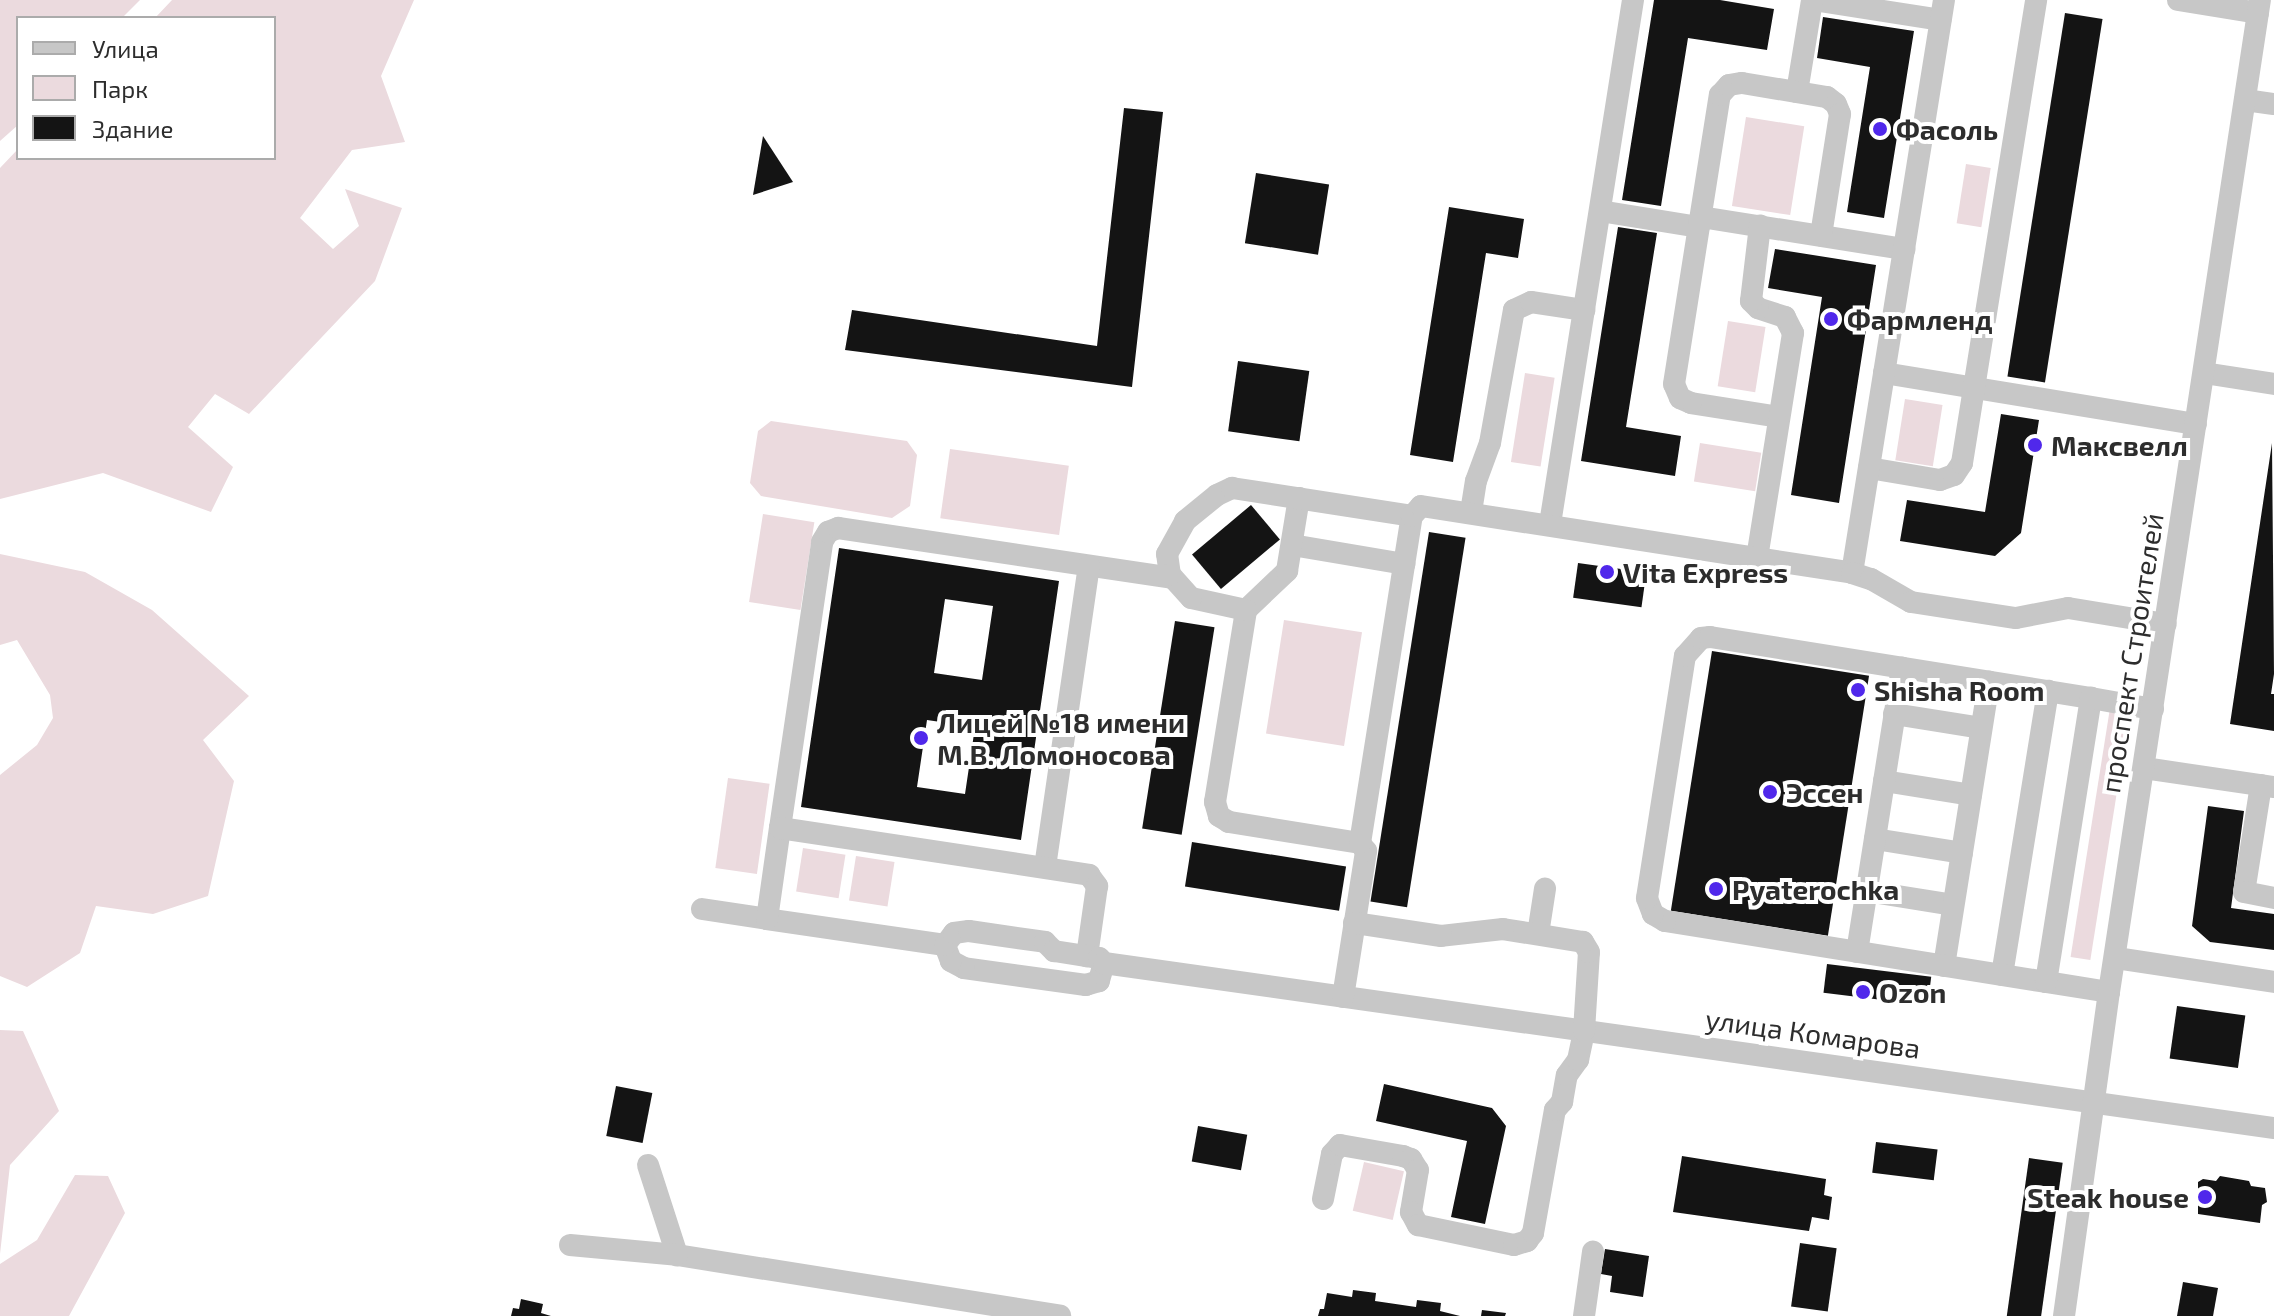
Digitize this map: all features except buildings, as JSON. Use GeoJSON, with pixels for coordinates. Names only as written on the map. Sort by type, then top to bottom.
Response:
{"type":"FeatureCollection","features":[{"type":"Feature","properties":{"kind":"street"},"geometry":{"type":"LineString","coordinates":[[1550,524],[1633,0]]}},
{"type":"Feature","properties":{"kind":"street"},"geometry":{"type":"LineString","coordinates":[[1797,92],[1813,0],[1942,10],[1852,573]]}},
{"type":"Feature","properties":{"kind":"street"},"geometry":{"type":"LineString","coordinates":[[1869,468],[1940,480],[1954,475],[1962,463],[2036,0]]}},
{"type":"Feature","properties":{"kind":"street"},"geometry":{"type":"LineString","coordinates":[[2178,0],[2259,6]]}},
{"type":"Feature","properties":{"kind":"street","name":"проспект Строителей"},"geometry":{"type":"LineString","coordinates":[[2064,1316],[2109,992],[2259,6]]}},
{"type":"Feature","properties":{"kind":"street"},"geometry":{"type":"LineString","coordinates":[[1779,417],[1691,403],[1680,398],[1675,389],[1723,90],[1729,85],[1742,83],[1827,97],[1836,104],[1840,114],[1821,236]]}},
{"type":"Feature","properties":{"kind":"street"},"geometry":{"type":"LineString","coordinates":[[2245,100],[2274,104]]}},
{"type":"Feature","properties":{"kind":"street"},"geometry":{"type":"LineString","coordinates":[[1600,211],[1760,226],[1904,249]]}},
{"type":"Feature","properties":{"kind":"street"},"geometry":{"type":"LineString","coordinates":[[1757,558],[1793,333],[1785,317],[1758,308],[1751,301],[1760,226]]}},
{"type":"Feature","properties":{"kind":"street"},"geometry":{"type":"LineString","coordinates":[[1471,512],[1477,476],[1490,443],[1514,310],[1531,302],[1584,310]]}},
{"type":"Feature","properties":{"kind":"street"},"geometry":{"type":"LineString","coordinates":[[1884,373],[2196,424]]}},
{"type":"Feature","properties":{"kind":"street"},"geometry":{"type":"LineString","coordinates":[[2204,373],[2274,384]]}},
{"type":"Feature","properties":{"kind":"street"},"geometry":{"type":"LineString","coordinates":[[1246,610],[1198,601],[1172,578],[1167,560],[1175,533],[1222,491],[1236,488],[1412,516]]}},
{"type":"Feature","properties":{"kind":"street"},"geometry":{"type":"LineString","coordinates":[[1299,498],[1292,545],[1282,579],[1246,610],[1215,802],[1216,812],[1229,822],[1360,843],[1366,851],[1343,997]]}},
{"type":"Feature","properties":{"kind":"street"},"geometry":{"type":"LineString","coordinates":[[1360,843],[1412,516],[1418,508],[1428,505],[1852,573],[1871,579],[1911,602],[2016,618],[2068,608],[2166,624]]}},
{"type":"Feature","properties":{"kind":"street"},"geometry":{"type":"LineString","coordinates":[[767,919],[822,542],[828,532],[838,528],[1172,578]]}},
{"type":"Feature","properties":{"kind":"street"},"geometry":{"type":"LineString","coordinates":[[1292,545],[1404,564]]}},
{"type":"Feature","properties":{"kind":"street"},"geometry":{"type":"LineString","coordinates":[[1045,867],[1089,566]]}},
{"type":"Feature","properties":{"kind":"street"},"geometry":{"type":"LineString","coordinates":[[2109,992],[1665,921],[1649,908],[1647,898],[1685,656],[1694,642],[1710,637],[2153,709]]}},
{"type":"Feature","properties":{"kind":"street"},"geometry":{"type":"LineString","coordinates":[[1857,952],[1902,668]]}},
{"type":"Feature","properties":{"kind":"street"},"geometry":{"type":"LineString","coordinates":[[1944,966],[1989,682]]}},
{"type":"Feature","properties":{"kind":"street"},"geometry":{"type":"LineString","coordinates":[[2002,975],[2048,691]]}},
{"type":"Feature","properties":{"kind":"street"},"geometry":{"type":"LineString","coordinates":[[2046,982],[2091,698]]}},
{"type":"Feature","properties":{"kind":"street"},"geometry":{"type":"LineString","coordinates":[[1894,714],[1981,728]]}},
{"type":"Feature","properties":{"kind":"street"},"geometry":{"type":"LineString","coordinates":[[2144,768],[2268,786],[2244,892],[2274,898]]}},
{"type":"Feature","properties":{"kind":"street"},"geometry":{"type":"LineString","coordinates":[[1884,781],[1971,795]]}},
{"type":"Feature","properties":{"kind":"street"},"geometry":{"type":"LineString","coordinates":[[702,909],[945,945],[951,961],[964,968],[1086,985],[1099,981],[1095,960],[1096,882],[1084,873],[780,828]]}},
{"type":"Feature","properties":{"kind":"street"},"geometry":{"type":"LineString","coordinates":[[1875,839],[1962,853]]}},
{"type":"Feature","properties":{"kind":"street"},"geometry":{"type":"LineString","coordinates":[[1538,934],[1545,889]]}},
{"type":"Feature","properties":{"kind":"street"},"geometry":{"type":"LineString","coordinates":[[1866,891],[1953,905]]}},
{"type":"Feature","properties":{"kind":"street"},"geometry":{"type":"LineString","coordinates":[[1323,1199],[1332,1154],[1340,1145],[1403,1156],[1411,1159],[1418,1170],[1411,1212],[1418,1225],[1514,1245],[1527,1241],[1533,1233],[1555,1110],[1562,1102],[1567,1075],[1578,1060],[1584,1031],[1588,948],[1579,941],[1493,929],[1441,936],[1354,923]]}},
{"type":"Feature","properties":{"kind":"street","name":"улица Комарова"},"geometry":{"type":"LineString","coordinates":[[945,945],[954,933],[969,931],[1045,942],[1054,951],[1095,960],[2274,1128]]}},
{"type":"Feature","properties":{"kind":"street"},"geometry":{"type":"LineString","coordinates":[[2116,958],[2274,982]]}},
{"type":"Feature","properties":{"kind":"street"},"geometry":{"type":"LineString","coordinates":[[648,1165],[677,1255]]}},
{"type":"Feature","properties":{"kind":"street"},"geometry":{"type":"LineString","coordinates":[[570,1245],[677,1255],[1060,1316]]}},
{"type":"Feature","properties":{"kind":"street"},"geometry":{"type":"LineString","coordinates":[[1584,1316],[1593,1252]]}},
{"type":"Feature","properties":{"kind":"green space"},"geometry":{"type":"Polygon","coordinates":[[[0,0],[140,0],[124,16],[16,16],[16,127],[0,141],[0,0]]]}},
{"type":"Feature","properties":{"kind":"green space"},"geometry":{"type":"Polygon","coordinates":[[[172,0],[414,0],[381,76],[405,142],[352,150],[300,218],[333,249],[359,226],[345,189],[402,208],[375,281],[249,414],[215,394],[188,427],[233,467],[211,512],[103,473],[0,499],[0,168],[16,151],[16,160],[276,160],[276,16],[157,16],[172,0]]]}},
{"type":"Feature","properties":{"kind":"green space"},"geometry":{"type":"Polygon","coordinates":[[[1746,117],[1804,126],[1790,215],[1732,206],[1746,117]]]}},
{"type":"Feature","properties":{"kind":"green space"},"geometry":{"type":"Polygon","coordinates":[[[1966,164],[1991,168],[1981,227],[1957,223],[1966,164]]]}},
{"type":"Feature","properties":{"kind":"green space"},"geometry":{"type":"Polygon","coordinates":[[[1728,321],[1766,327],[1755,392],[1718,386],[1728,321]]]}},
{"type":"Feature","properties":{"kind":"green space"},"geometry":{"type":"Polygon","coordinates":[[[1525,373],[1555,378],[1541,467],[1511,462],[1525,373]]]}},
{"type":"Feature","properties":{"kind":"green space"},"geometry":{"type":"Polygon","coordinates":[[[1905,399],[1943,405],[1933,466],[1895,460],[1905,399]]]}},
{"type":"Feature","properties":{"kind":"green space"},"geometry":{"type":"Polygon","coordinates":[[[771,421],[907,441],[917,455],[910,506],[892,518],[761,496],[750,483],[758,431],[771,421]]]}},
{"type":"Feature","properties":{"kind":"green space"},"geometry":{"type":"Polygon","coordinates":[[[1700,443],[1761,453],[1755,491],[1694,482],[1700,443]]]}},
{"type":"Feature","properties":{"kind":"green space"},"geometry":{"type":"Polygon","coordinates":[[[950,449],[1069,466],[1059,535],[940,518],[950,449]]]}},
{"type":"Feature","properties":{"kind":"green space"},"geometry":{"type":"Polygon","coordinates":[[[763,514],[814,522],[800,610],[749,602],[763,514]]]}},
{"type":"Feature","properties":{"kind":"green space"},"geometry":{"type":"Polygon","coordinates":[[[0,554],[85,572],[152,610],[249,696],[203,740],[234,781],[208,896],[153,914],[96,906],[80,953],[27,987],[0,976],[0,775],[37,745],[53,718],[50,695],[17,640],[0,645],[0,554]]]}},
{"type":"Feature","properties":{"kind":"green space"},"geometry":{"type":"Polygon","coordinates":[[[1284,620],[1362,632],[1344,746],[1266,734],[1284,620]]]}},
{"type":"Feature","properties":{"kind":"green space"},"geometry":{"type":"Polygon","coordinates":[[[2110,708],[2130,711],[2090,960],[2071,957],[2110,708]]]}},
{"type":"Feature","properties":{"kind":"green space"},"geometry":{"type":"Polygon","coordinates":[[[728,778],[770,784],[757,874],[715,868],[728,778]]]}},
{"type":"Feature","properties":{"kind":"green space"},"geometry":{"type":"Polygon","coordinates":[[[803,848],[845,855],[839,898],[796,891],[803,848]]]}},
{"type":"Feature","properties":{"kind":"green space"},"geometry":{"type":"Polygon","coordinates":[[[856,856],[895,862],[887,907],[849,900],[856,856]]]}},
{"type":"Feature","properties":{"kind":"green space"},"geometry":{"type":"Polygon","coordinates":[[[0,1030],[23,1031],[59,1111],[10,1165],[0,1254],[0,1030]]]}},
{"type":"Feature","properties":{"kind":"green space"},"geometry":{"type":"Polygon","coordinates":[[[1364,1162],[1404,1171],[1393,1220],[1353,1211],[1364,1162]]]}},
{"type":"Feature","properties":{"kind":"green space"},"geometry":{"type":"Polygon","coordinates":[[[75,1175],[108,1176],[125,1213],[69,1316],[0,1316],[0,1264],[37,1240],[75,1175]]]}},
{"type":"Feature","properties":{"kind":"place","name":"Фасоль"},"geometry":{"type":"Point","coordinates":[1880,129]}},
{"type":"Feature","properties":{"kind":"place","name":"Фармленд"},"geometry":{"type":"Point","coordinates":[1831,319]}},
{"type":"Feature","properties":{"kind":"place","name":"Максвелл"},"geometry":{"type":"Point","coordinates":[2035,445]}},
{"type":"Feature","properties":{"kind":"place","name":"Vita Express"},"geometry":{"type":"Point","coordinates":[1607,572]}},
{"type":"Feature","properties":{"kind":"place","name":"Shisha Room"},"geometry":{"type":"Point","coordinates":[1858,690]}},
{"type":"Feature","properties":{"kind":"place","name":"Лицей №18 имени М.В. Ломоносова"},"geometry":{"type":"Point","coordinates":[921,738]}},
{"type":"Feature","properties":{"kind":"place","name":"Эссен"},"geometry":{"type":"Point","coordinates":[1770,792]}},
{"type":"Feature","properties":{"kind":"place","name":"Pyaterochka"},"geometry":{"type":"Point","coordinates":[1716,889]}},
{"type":"Feature","properties":{"kind":"place","name":"Ozon"},"geometry":{"type":"Point","coordinates":[1863,992]}},
{"type":"Feature","properties":{"kind":"place","name":"Steak house"},"geometry":{"type":"Point","coordinates":[2205,1197]}}]}
